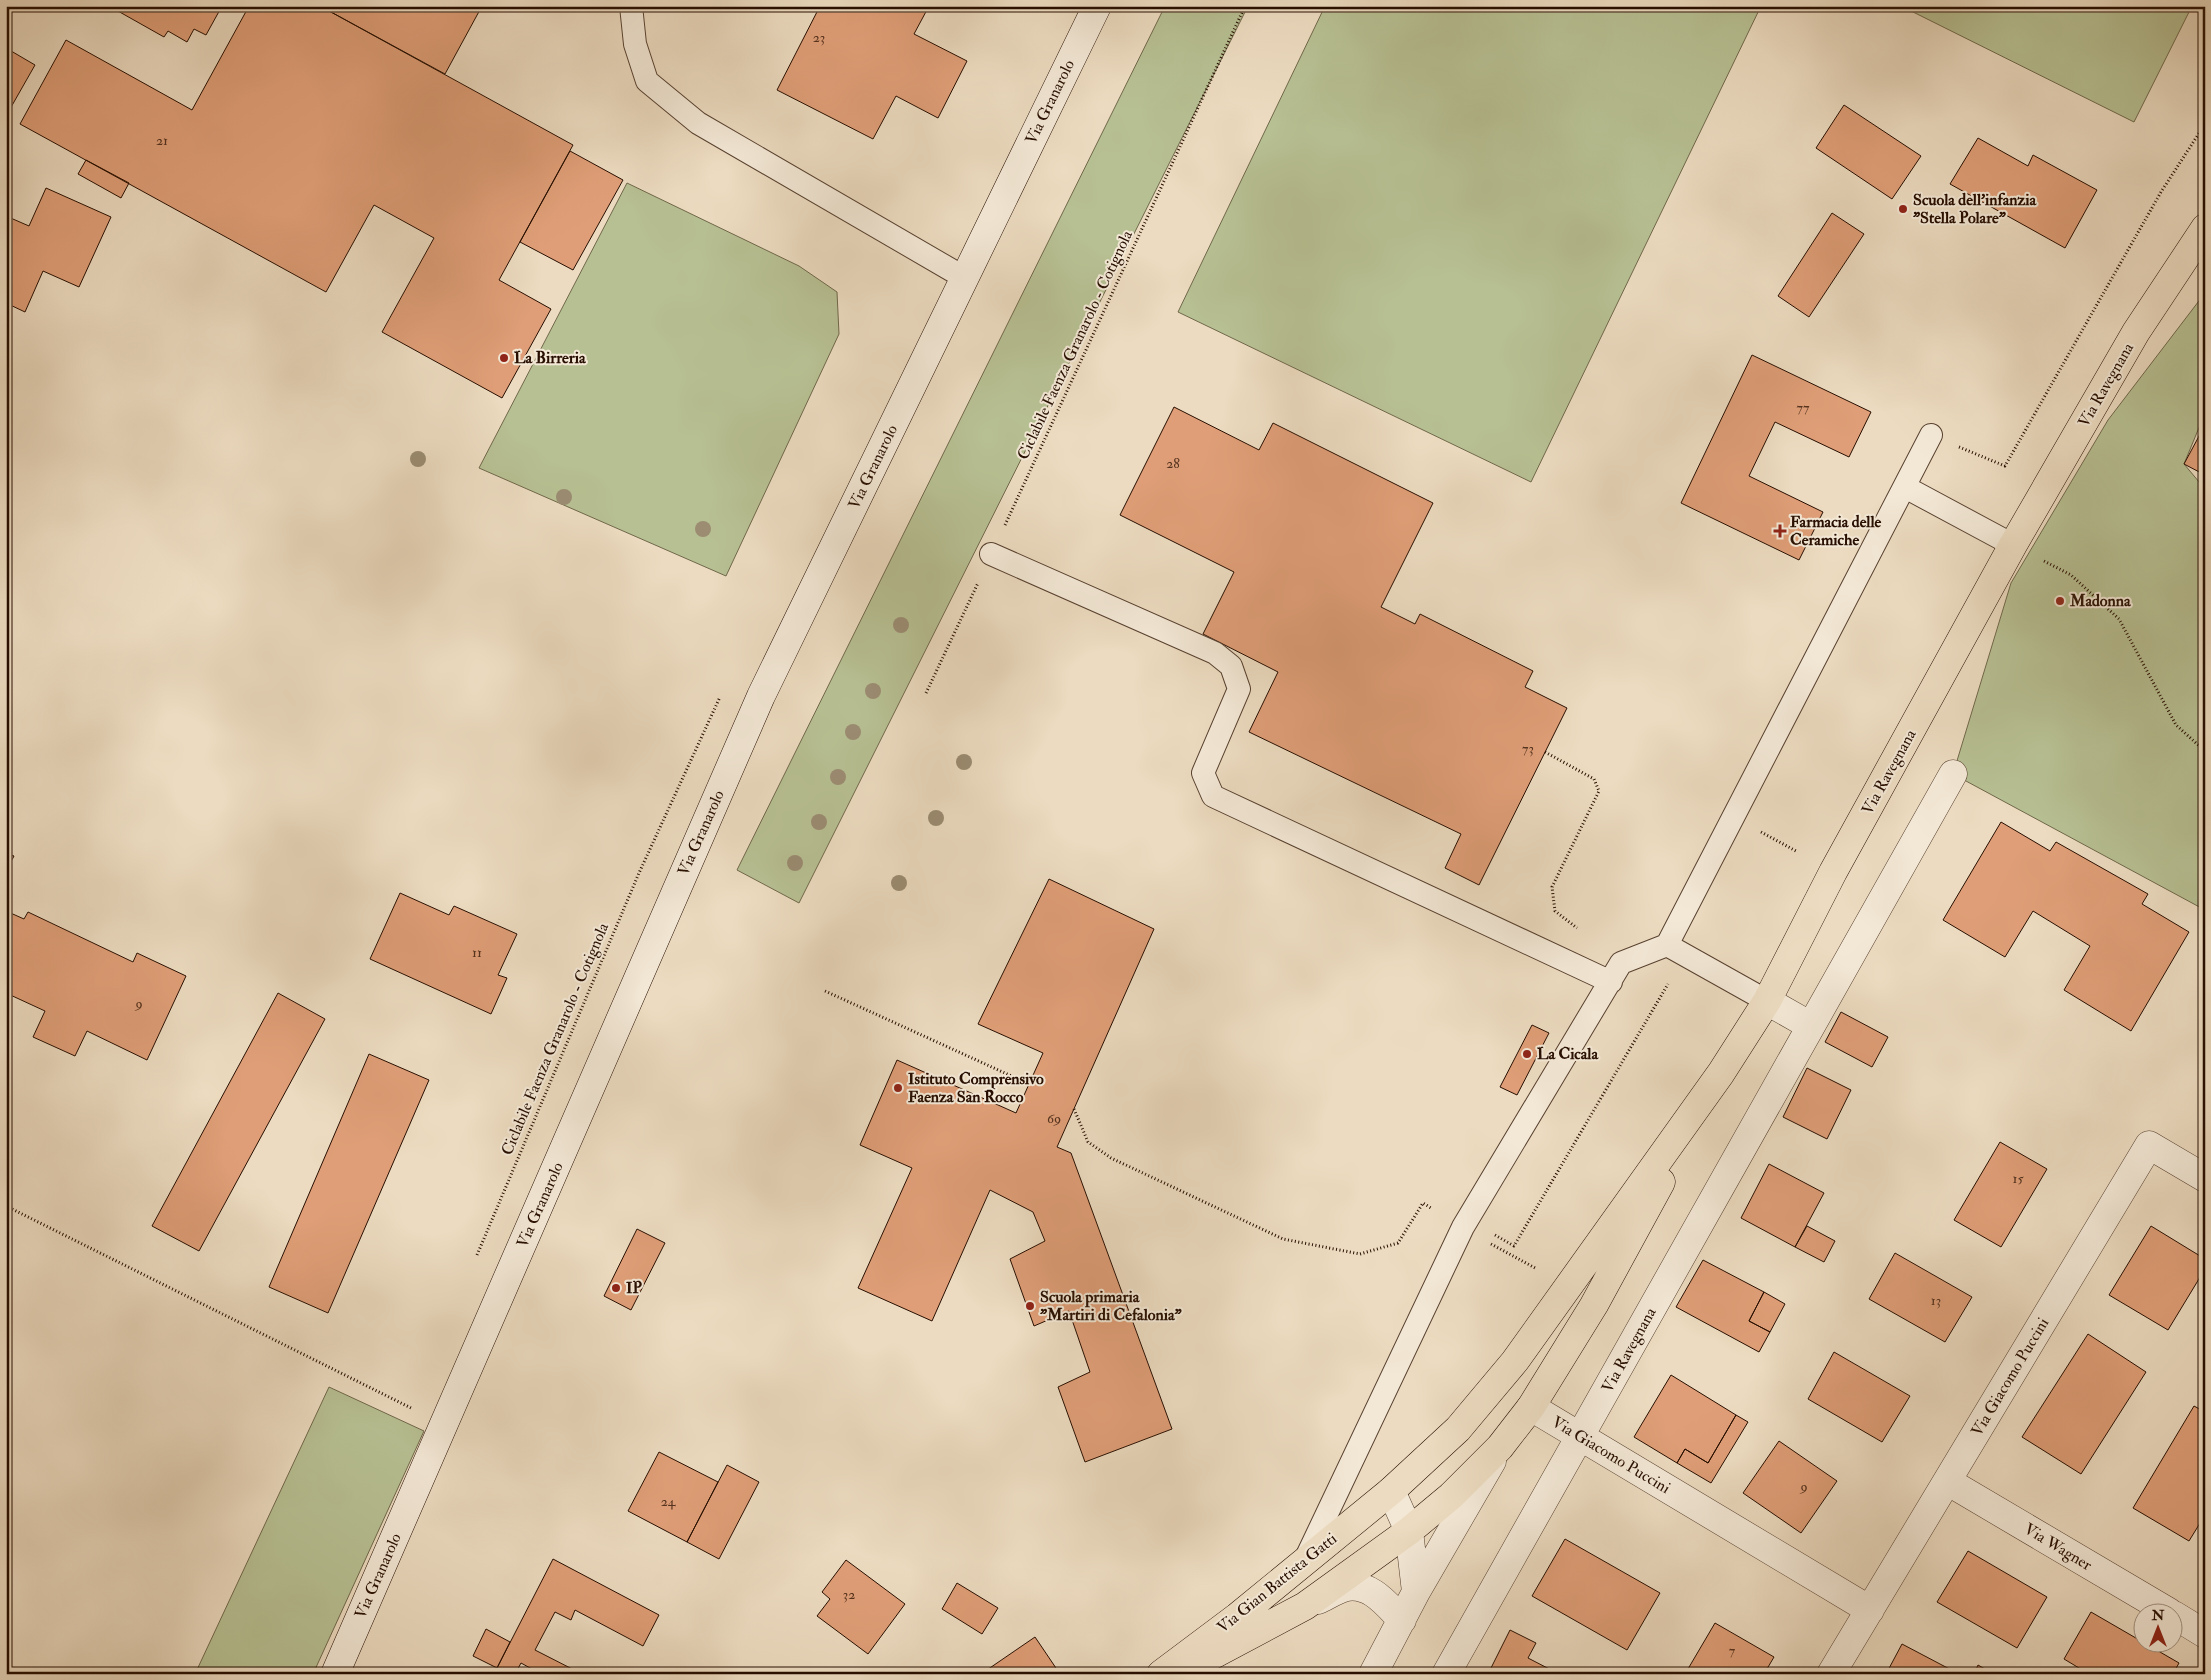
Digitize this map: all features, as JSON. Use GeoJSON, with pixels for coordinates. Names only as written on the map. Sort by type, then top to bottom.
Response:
{"type":"FeatureCollection","features":[{"type":"Feature","properties":{"kind":"main road","name":"Via Ravegnana"},"geometry":{"type":"LineString","coordinates":[[1391,1491],[1458,1429],[1515,1361],[1721,1073],[1768,1001],[1833,872],[2013,545],[2136,332],[2205,228]]}},
{"type":"Feature","properties":{"kind":"main road","name":"Via Ravegnana"},"geometry":{"type":"LineString","coordinates":[[1409,1531],[1451,1496],[1500,1447],[1531,1407],[1594,1306],[1721,1073]]}},
{"type":"Feature","properties":{"kind":"main road","name":"Via Gian Battista Gatti"},"geometry":{"type":"LineString","coordinates":[[1161,1674],[1237,1617],[1391,1491]]}},
{"type":"Feature","properties":{"kind":"main road","name":"Via Gian Battista Gatti"},"geometry":{"type":"LineString","coordinates":[[1178,1674],[1305,1606],[1409,1531]]}},
{"type":"Feature","properties":{"kind":"street","name":"Via Granarolo"},"geometry":{"type":"LineString","coordinates":[[335,1674],[761,696],[1097,6]]}},
{"type":"Feature","properties":{"kind":"street","name":"Via Ravegnana"},"geometry":{"type":"LineString","coordinates":[[1446,1674],[1953,774]]}},
{"type":"Feature","properties":{"kind":"street"},"geometry":{"type":"LineString","coordinates":[[1768,1001],[1811,1026]]}},
{"type":"Feature","properties":{"kind":"street","name":"Via Giacomo Puccini"},"geometry":{"type":"LineString","coordinates":[[1831,1674],[2149,1145],[2205,1178]]}},
{"type":"Feature","properties":{"kind":"street","name":"Via Giacomo Puccini"},"geometry":{"type":"LineString","coordinates":[[1531,1407],[1870,1610]]}},
{"type":"Feature","properties":{"kind":"street","name":"Via Ravegnana"},"geometry":{"type":"LineString","coordinates":[[1373,1674],[1416,1592],[1500,1447]]}},
{"type":"Feature","properties":{"kind":"street","name":"Via Wagner"},"geometry":{"type":"LineString","coordinates":[[1947,1480],[2152,1602]]}},
{"type":"Feature","properties":{"kind":"street"},"geometry":{"type":"LineString","coordinates":[[1391,1491],[1409,1531],[1416,1592]]}},
{"type":"Feature","properties":{"kind":"street"},"geometry":{"type":"LineString","coordinates":[[1305,1606],[1347,1587],[1367,1589],[1382,1599],[1402,1620]]}},
{"type":"Feature","properties":{"kind":"street"},"geometry":{"type":"LineString","coordinates":[[2184,1621],[2205,1634]]}},
{"type":"Feature","properties":{"kind":"lane"},"geometry":{"type":"LineString","coordinates":[[630,6],[635,44],[647,81],[698,123],[965,278]]}},
{"type":"Feature","properties":{"kind":"lane"},"geometry":{"type":"LineString","coordinates":[[1305,1560],[1463,1228],[1621,963],[1667,945],[1931,435]]}},
{"type":"Feature","properties":{"kind":"lane"},"geometry":{"type":"LineString","coordinates":[[1905,487],[2013,545]]}},
{"type":"Feature","properties":{"kind":"lane"},"geometry":{"type":"LineString","coordinates":[[991,554],[1215,653],[1231,666],[1239,689],[1203,772],[1213,796],[1611,982]]}},
{"type":"Feature","properties":{"kind":"lane"},"geometry":{"type":"LineString","coordinates":[[1667,945],[1768,1001]]}},
{"type":"Feature","properties":{"kind":"path","name":"Ciclabile Faenza Granarolo - Cotignola"},"geometry":{"type":"LineString","coordinates":[[926,693],[1245,6]]}},
{"type":"Feature","properties":{"kind":"path"},"geometry":{"type":"LineString","coordinates":[[1931,435],[2005,466],[2161,192],[2205,124]]}},
{"type":"Feature","properties":{"kind":"path"},"geometry":{"type":"LineString","coordinates":[[2013,545],[2071,575],[2119,618],[2176,725],[2205,751]]}},
{"type":"Feature","properties":{"kind":"path","name":"Ciclabile Faenza Granarolo - Cotignola"},"geometry":{"type":"LineString","coordinates":[[475,1259],[639,873],[723,690]]}},
{"type":"Feature","properties":{"kind":"path"},"geometry":{"type":"LineString","coordinates":[[1545,752],[1594,779],[1599,791],[1552,887],[1555,911],[1577,928]]}},
{"type":"Feature","properties":{"kind":"path"},"geometry":{"type":"LineString","coordinates":[[1759,831],[1796,851]]}},
{"type":"Feature","properties":{"kind":"path"},"geometry":{"type":"LineString","coordinates":[[1491,1233],[1514,1246],[1668,984]]}},
{"type":"Feature","properties":{"kind":"path"},"geometry":{"type":"LineString","coordinates":[[825,991],[1029,1084]]}},
{"type":"Feature","properties":{"kind":"path"},"geometry":{"type":"LineString","coordinates":[[1074,1109],[1088,1142],[1111,1158],[1283,1239],[1360,1254],[1398,1243],[1423,1203],[1431,1208]]}},
{"type":"Feature","properties":{"kind":"path"},"geometry":{"type":"LineString","coordinates":[[6,1206],[415,1410],[417,1403]]}},
{"type":"Feature","properties":{"kind":"path"},"geometry":{"type":"LineString","coordinates":[[1490,1243],[1537,1270]]}},
{"type":"Feature","properties":{"kind":"green space"},"geometry":{"type":"Polygon","coordinates":[[[1165,6],[1248,6],[799,903],[737,870],[1165,6]]]}},
{"type":"Feature","properties":{"kind":"green space"},"geometry":{"type":"Polygon","coordinates":[[[1325,6],[1761,6],[1531,482],[1178,312],[1325,6]]]}},
{"type":"Feature","properties":{"kind":"green space"},"geometry":{"type":"Polygon","coordinates":[[[1901,6],[2192,6],[2134,122],[1901,6]]]}},
{"type":"Feature","properties":{"kind":"green space"},"geometry":{"type":"Polygon","coordinates":[[[627,183],[799,266],[837,292],[839,334],[726,576],[479,468],[627,183]]]}},
{"type":"Feature","properties":{"kind":"green space"},"geometry":{"type":"Polygon","coordinates":[[[2205,293],[2205,413],[2184,464],[2205,489],[2205,910],[1953,774],[2011,583],[2108,420],[2205,293]]]}},
{"type":"Feature","properties":{"kind":"green space"},"geometry":{"type":"Polygon","coordinates":[[[329,1387],[424,1431],[313,1674],[195,1674],[329,1387]]]}},
{"type":"Feature","properties":{"kind":"building"},"geometry":{"type":"Polygon","coordinates":[[[109,6],[222,6],[206,35],[194,29],[187,42],[168,31],[164,37],[109,6]]]}},
{"type":"Feature","properties":{"kind":"building"},"geometry":{"type":"Polygon","coordinates":[[[249,6],[320,6],[573,145],[499,280],[551,309],[502,398],[382,332],[434,238],[374,205],[326,292],[20,124],[66,40],[192,110],[249,6]]]}},
{"type":"Feature","properties":{"kind":"building"},"geometry":{"type":"Polygon","coordinates":[[[320,6],[482,6],[445,74],[320,6]]]}},
{"type":"Feature","properties":{"kind":"building"},"geometry":{"type":"Polygon","coordinates":[[[820,6],[929,6],[914,34],[967,61],[938,118],[896,96],[873,139],[777,90],[820,6]]]}},
{"type":"Feature","properties":{"kind":"building"},"geometry":{"type":"Polygon","coordinates":[[[6,48],[35,65],[6,116],[6,48]]]}},
{"type":"Feature","properties":{"kind":"building"},"geometry":{"type":"Polygon","coordinates":[[[1844,105],[1921,156],[1892,199],[1816,148],[1844,105]]]}},
{"type":"Feature","properties":{"kind":"building"},"geometry":{"type":"Polygon","coordinates":[[[1978,138],[2028,166],[2033,155],[2097,190],[2065,248],[1950,184],[1978,138]]]}},
{"type":"Feature","properties":{"kind":"building"},"geometry":{"type":"Polygon","coordinates":[[[570,151],[623,180],[573,270],[520,242],[570,151]]]}},
{"type":"Feature","properties":{"kind":"building"},"geometry":{"type":"Polygon","coordinates":[[[86,160],[129,183],[121,198],[78,174],[86,160]]]}},
{"type":"Feature","properties":{"kind":"building"},"geometry":{"type":"Polygon","coordinates":[[[46,188],[111,217],[79,287],[43,271],[25,312],[6,303],[6,216],[29,226],[46,188]]]}},
{"type":"Feature","properties":{"kind":"building"},"geometry":{"type":"Polygon","coordinates":[[[1832,213],[1864,234],[1809,317],[1778,296],[1832,213]]]}},
{"type":"Feature","properties":{"kind":"building"},"geometry":{"type":"Polygon","coordinates":[[[1752,355],[1871,412],[1849,457],[1775,422],[1749,476],[1823,512],[1799,560],[1681,503],[1752,355]]]}},
{"type":"Feature","properties":{"kind":"building"},"geometry":{"type":"Polygon","coordinates":[[[1174,407],[1259,450],[1273,423],[1433,503],[1381,607],[1415,624],[1420,614],[1533,671],[1525,687],[1567,708],[1479,885],[1445,868],[1461,834],[1249,732],[1278,672],[1203,634],[1234,572],[1120,515],[1174,407]]]}},
{"type":"Feature","properties":{"kind":"building"},"geometry":{"type":"Polygon","coordinates":[[[2205,425],[2205,475],[2184,464],[2205,425]]]}},
{"type":"Feature","properties":{"kind":"building"},"geometry":{"type":"Polygon","coordinates":[[[2001,822],[2050,851],[2056,842],[2148,894],[2142,904],[2189,932],[2131,1031],[2064,990],[2090,946],[2033,911],[2005,957],[1943,920],[2001,822]]]}},
{"type":"Feature","properties":{"kind":"building"},"geometry":{"type":"Polygon","coordinates":[[[6,853],[14,856],[6,871],[6,853]]]}},
{"type":"Feature","properties":{"kind":"building"},"geometry":{"type":"Polygon","coordinates":[[[1049,879],[1154,929],[1057,1147],[1071,1153],[1172,1429],[1085,1462],[1058,1387],[1090,1372],[1069,1311],[1034,1326],[1010,1259],[1045,1241],[1033,1212],[990,1190],[932,1321],[858,1288],[912,1168],[860,1145],[897,1060],[1016,1113],[1043,1053],[978,1024],[1049,879]]]}},
{"type":"Feature","properties":{"kind":"building"},"geometry":{"type":"Polygon","coordinates":[[[400,893],[449,915],[454,906],[517,934],[498,975],[507,978],[491,1014],[370,959],[400,893]]]}},
{"type":"Feature","properties":{"kind":"building"},"geometry":{"type":"Polygon","coordinates":[[[6,911],[24,919],[28,912],[133,962],[137,953],[186,976],[147,1060],[87,1031],[75,1056],[33,1037],[45,1011],[6,993],[6,911]]]}},
{"type":"Feature","properties":{"kind":"building"},"geometry":{"type":"Polygon","coordinates":[[[278,993],[325,1019],[199,1251],[152,1226],[278,993]]]}},
{"type":"Feature","properties":{"kind":"building"},"geometry":{"type":"Polygon","coordinates":[[[1841,1012],[1888,1037],[1872,1067],[1825,1042],[1841,1012]]]}},
{"type":"Feature","properties":{"kind":"building"},"geometry":{"type":"Polygon","coordinates":[[[1532,1025],[1549,1033],[1517,1095],[1500,1087],[1532,1025]]]}},
{"type":"Feature","properties":{"kind":"building"},"geometry":{"type":"Polygon","coordinates":[[[369,1054],[429,1080],[328,1313],[269,1287],[369,1054]]]}},
{"type":"Feature","properties":{"kind":"building"},"geometry":{"type":"Polygon","coordinates":[[[1807,1068],[1851,1090],[1827,1139],[1783,1117],[1807,1068]]]}},
{"type":"Feature","properties":{"kind":"building"},"geometry":{"type":"Polygon","coordinates":[[[2000,1142],[2047,1169],[2001,1247],[1954,1220],[2000,1142]]]}},
{"type":"Feature","properties":{"kind":"building"},"geometry":{"type":"Polygon","coordinates":[[[1769,1164],[1824,1193],[1795,1247],[1741,1218],[1769,1164]]]}},
{"type":"Feature","properties":{"kind":"building"},"geometry":{"type":"Polygon","coordinates":[[[1807,1226],[1835,1241],[1824,1262],[1795,1247],[1807,1226]]]}},
{"type":"Feature","properties":{"kind":"building"},"geometry":{"type":"Polygon","coordinates":[[[2151,1226],[2205,1259],[2205,1269],[2168,1330],[2109,1295],[2151,1226]]]}},
{"type":"Feature","properties":{"kind":"building"},"geometry":{"type":"Polygon","coordinates":[[[637,1229],[665,1243],[631,1310],[604,1296],[637,1229]]]}},
{"type":"Feature","properties":{"kind":"building"},"geometry":{"type":"Polygon","coordinates":[[[1895,1253],[1972,1297],[1945,1342],[1869,1299],[1895,1253]]]}},
{"type":"Feature","properties":{"kind":"building"},"geometry":{"type":"Polygon","coordinates":[[[1703,1260],[1764,1292],[1749,1321],[1770,1332],[1759,1352],[1676,1307],[1703,1260]]]}},
{"type":"Feature","properties":{"kind":"building"},"geometry":{"type":"Polygon","coordinates":[[[1764,1292],[1785,1304],[1770,1332],[1749,1321],[1764,1292]]]}},
{"type":"Feature","properties":{"kind":"building"},"geometry":{"type":"Polygon","coordinates":[[[2088,1334],[2146,1372],[2081,1474],[2022,1437],[2088,1334]]]}},
{"type":"Feature","properties":{"kind":"building"},"geometry":{"type":"Polygon","coordinates":[[[1834,1352],[1910,1396],[1882,1442],[1808,1399],[1834,1352]]]}},
{"type":"Feature","properties":{"kind":"building"},"geometry":{"type":"Polygon","coordinates":[[[1671,1375],[1736,1415],[1708,1463],[1685,1449],[1677,1463],[1634,1437],[1671,1375]]]}},
{"type":"Feature","properties":{"kind":"building"},"geometry":{"type":"Polygon","coordinates":[[[2194,1406],[2205,1412],[2205,1515],[2189,1541],[2133,1508],[2194,1406]]]}},
{"type":"Feature","properties":{"kind":"building"},"geometry":{"type":"Polygon","coordinates":[[[1736,1415],[1748,1422],[1711,1483],[1677,1463],[1685,1449],[1708,1463],[1736,1415]]]}},
{"type":"Feature","properties":{"kind":"building"},"geometry":{"type":"Polygon","coordinates":[[[1779,1441],[1837,1481],[1801,1533],[1743,1493],[1779,1441]]]}},
{"type":"Feature","properties":{"kind":"building"},"geometry":{"type":"Polygon","coordinates":[[[659,1452],[718,1482],[687,1542],[628,1511],[659,1452]]]}},
{"type":"Feature","properties":{"kind":"building"},"geometry":{"type":"Polygon","coordinates":[[[727,1465],[759,1482],[719,1559],[687,1542],[727,1465]]]}},
{"type":"Feature","properties":{"kind":"building"},"geometry":{"type":"Polygon","coordinates":[[[1565,1539],[1660,1593],[1627,1650],[1532,1596],[1565,1539]]]}},
{"type":"Feature","properties":{"kind":"building"},"geometry":{"type":"Polygon","coordinates":[[[1968,1551],[2047,1597],[2017,1648],[1937,1602],[1968,1551]]]}},
{"type":"Feature","properties":{"kind":"building"},"geometry":{"type":"Polygon","coordinates":[[[553,1559],[659,1615],[643,1646],[575,1610],[571,1620],[555,1612],[535,1650],[582,1674],[541,1674],[521,1663],[515,1674],[508,1674],[497,1668],[553,1559]]]}},
{"type":"Feature","properties":{"kind":"building"},"geometry":{"type":"Polygon","coordinates":[[[846,1560],[905,1604],[868,1654],[817,1616],[830,1599],[822,1592],[846,1560]]]}},
{"type":"Feature","properties":{"kind":"building"},"geometry":{"type":"Polygon","coordinates":[[[957,1583],[998,1608],[982,1634],[942,1609],[957,1583]]]}},
{"type":"Feature","properties":{"kind":"building"},"geometry":{"type":"Polygon","coordinates":[[[2091,1612],[2134,1637],[2134,1652],[2160,1652],[2179,1663],[2173,1674],[2089,1674],[2064,1659],[2091,1612]]]}},
{"type":"Feature","properties":{"kind":"building"},"geometry":{"type":"Polygon","coordinates":[[[1715,1623],[1774,1657],[1764,1674],[1685,1674],[1715,1623]]]}},
{"type":"Feature","properties":{"kind":"building"},"geometry":{"type":"Polygon","coordinates":[[[486,1629],[510,1642],[497,1668],[473,1656],[486,1629]]]}},
{"type":"Feature","properties":{"kind":"building"},"geometry":{"type":"Polygon","coordinates":[[[1510,1630],[1536,1643],[1528,1658],[1559,1674],[1488,1674],[1510,1630]]]}},
{"type":"Feature","properties":{"kind":"building"},"geometry":{"type":"Polygon","coordinates":[[[1035,1637],[1060,1674],[981,1674],[1035,1637]]]}},
{"type":"Feature","properties":{"kind":"building"},"geometry":{"type":"Polygon","coordinates":[[[1902,1644],[1959,1674],[1886,1674],[1902,1644]]]}},
{"type":"Feature","properties":{"kind":"building"},"geometry":{"type":"Polygon","coordinates":[[[1978,1665],[1992,1673],[1974,1674],[1978,1665]]]}},
{"type":"Feature","properties":{"kind":"place","name":"Scuola dell'infanzia \"Stella Polare\""},"geometry":{"type":"Point","coordinates":[1903,209]}},
{"type":"Feature","properties":{"kind":"place","name":"La Birreria"},"geometry":{"type":"Point","coordinates":[504,358]}},
{"type":"Feature","properties":{"kind":"place","name":"Farmacia delle Ceramiche"},"geometry":{"type":"Point","coordinates":[1780,531]}},
{"type":"Feature","properties":{"kind":"place","name":"Madonna"},"geometry":{"type":"Point","coordinates":[2060,601]}},
{"type":"Feature","properties":{"kind":"place","name":"La Cicala"},"geometry":{"type":"Point","coordinates":[1527,1054]}},
{"type":"Feature","properties":{"kind":"place","name":"Istituto Comprensivo Faenza San Rocco"},"geometry":{"type":"Point","coordinates":[898,1088]}},
{"type":"Feature","properties":{"kind":"place","name":"IP"},"geometry":{"type":"Point","coordinates":[616,1288]}},
{"type":"Feature","properties":{"kind":"place","name":"Scuola primaria \"Martiri di Cefalonia\""},"geometry":{"type":"Point","coordinates":[1030,1306]}}]}
